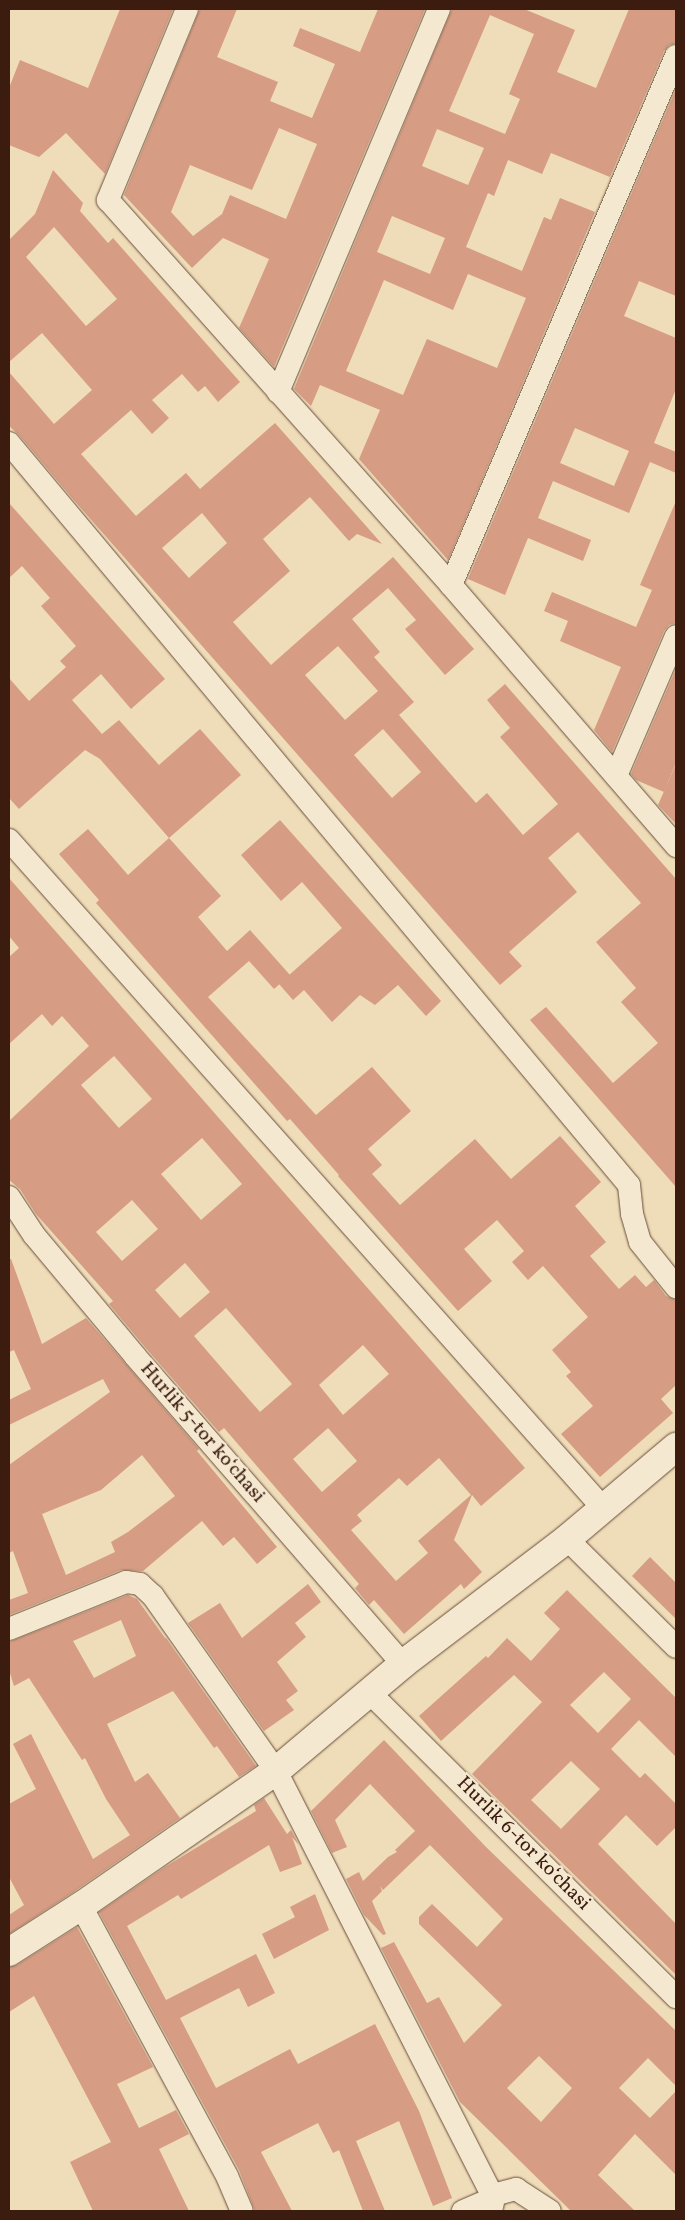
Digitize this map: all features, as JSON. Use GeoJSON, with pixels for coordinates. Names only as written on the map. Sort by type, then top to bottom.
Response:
{"type":"FeatureCollection","features":[{"type":"Feature","properties":{"kind":"street"},"geometry":{"type":"LineString","coordinates":[[187,9],[108,200],[451,585],[676,846]]}},
{"type":"Feature","properties":{"kind":"street"},"geometry":{"type":"LineString","coordinates":[[278,392],[439,9]]}},
{"type":"Feature","properties":{"kind":"street"},"geometry":{"type":"LineString","coordinates":[[451,585],[676,56]]}},
{"type":"Feature","properties":{"kind":"street"},"geometry":{"type":"LineString","coordinates":[[9,444],[629,1185],[632,1214],[640,1242],[676,1286]]}},
{"type":"Feature","properties":{"kind":"street"},"geometry":{"type":"LineString","coordinates":[[616,776],[676,636]]}},
{"type":"Feature","properties":{"kind":"street"},"geometry":{"type":"LineString","coordinates":[[9,840],[603,1508]]}},
{"type":"Feature","properties":{"kind":"street","name":"Hurlik 5-tor koʻchasi"},"geometry":{"type":"LineString","coordinates":[[9,1197],[34,1235],[128,1348],[403,1664]]}},
{"type":"Feature","properties":{"kind":"street"},"geometry":{"type":"LineString","coordinates":[[9,1952],[81,1906],[276,1771],[403,1664],[567,1539],[676,1447]]}},
{"type":"Feature","properties":{"kind":"street"},"geometry":{"type":"LineString","coordinates":[[567,1539],[676,1647]]}},
{"type":"Feature","properties":{"kind":"street"},"geometry":{"type":"LineString","coordinates":[[9,1629],[126,1582],[140,1584],[153,1596],[276,1771],[492,2204]]}},
{"type":"Feature","properties":{"kind":"street","name":"Hurlik 6-tor koʻchasi"},"geometry":{"type":"LineString","coordinates":[[369,1692],[676,1997]]}},
{"type":"Feature","properties":{"kind":"street"},"geometry":{"type":"LineString","coordinates":[[81,1906],[227,2176],[242,2211]]}},
{"type":"Feature","properties":{"kind":"street"},"geometry":{"type":"LineString","coordinates":[[463,2211],[492,2204],[497,2194],[516,2189],[550,2211]]}},
{"type":"Feature","properties":{"kind":"building"},"geometry":{"type":"Polygon","coordinates":[[[120,9],[173,9],[105,174],[66,133],[39,157],[9,145],[9,88],[20,60],[88,88],[120,9]]]}},
{"type":"Feature","properties":{"kind":"building"},"geometry":{"type":"Polygon","coordinates":[[[200,9],[237,9],[217,57],[278,82],[270,101],[312,118],[335,64],[293,46],[300,28],[360,52],[378,9],[425,9],[274,367],[239,328],[269,259],[223,238],[192,268],[124,195],[200,9]],[[279,128],[252,190],[190,165],[171,212],[193,236],[222,214],[230,195],[286,219],[317,144],[279,128]]]}},
{"type":"Feature","properties":{"kind":"building"},"geometry":{"type":"Polygon","coordinates":[[[452,9],[524,9],[575,30],[557,72],[596,88],[629,9],[676,9],[676,43],[669,45],[664,51],[610,177],[551,153],[542,174],[508,160],[494,196],[488,193],[466,247],[522,271],[544,217],[551,220],[560,198],[595,212],[448,560],[359,459],[380,410],[320,385],[311,406],[294,389],[452,9]],[[490,15],[449,111],[505,134],[520,99],[509,94],[534,34],[490,15]],[[437,129],[422,166],[468,185],[484,148],[437,129]],[[392,216],[377,252],[430,274],[445,238],[392,216]],[[468,274],[453,310],[384,280],[346,371],[403,395],[427,339],[497,368],[526,298],[468,274]]]}},
{"type":"Feature","properties":{"kind":"building"},"geometry":{"type":"Polygon","coordinates":[[[676,89],[676,296],[639,281],[624,316],[676,338],[676,389],[654,443],[676,452],[676,473],[650,462],[629,513],[553,481],[538,518],[591,540],[583,561],[528,538],[505,595],[468,579],[676,89]],[[575,428],[560,463],[614,486],[629,451],[575,428]]]}},
{"type":"Feature","properties":{"kind":"building"},"geometry":{"type":"Polygon","coordinates":[[[53,170],[83,203],[80,211],[108,243],[113,238],[240,382],[218,402],[205,386],[198,392],[182,374],[152,400],[169,418],[152,434],[131,410],[81,454],[136,516],[186,473],[200,489],[275,423],[382,544],[357,534],[349,541],[310,497],[263,539],[290,571],[233,622],[271,665],[393,557],[474,649],[445,675],[405,629],[416,620],[388,588],[352,619],[380,652],[374,657],[414,702],[399,715],[461,786],[476,803],[487,793],[523,835],[558,804],[500,737],[510,728],[487,700],[505,684],[676,879],[676,1187],[530,1020],[546,1007],[613,1083],[658,1043],[621,1002],[636,988],[596,942],[641,903],[578,832],[548,858],[577,892],[509,952],[522,966],[500,985],[72,498],[19,435],[9,426],[9,372],[54,424],[92,390],[42,333],[9,362],[9,237],[10,239],[35,214],[53,170]],[[54,227],[26,257],[86,326],[117,299],[54,227]],[[202,513],[162,548],[189,578],[227,543],[202,513]],[[338,646],[305,675],[345,720],[378,691],[338,646]],[[383,729],[354,755],[392,798],[421,772],[383,729]]]}},
{"type":"Feature","properties":{"kind":"building"},"geometry":{"type":"Polygon","coordinates":[[[676,501],[676,623],[669,625],[664,631],[612,752],[594,730],[621,667],[560,641],[568,621],[544,611],[552,592],[636,627],[652,590],[640,585],[676,501]]]}},
{"type":"Feature","properties":{"kind":"building"},"geometry":{"type":"Polygon","coordinates":[[[9,503],[165,679],[131,709],[101,674],[72,700],[102,734],[119,720],[159,765],[200,729],[241,775],[169,838],[100,759],[85,750],[19,809],[9,798],[9,678],[29,701],[66,667],[60,661],[76,646],[41,606],[50,598],[22,566],[9,578],[9,503]]]}},
{"type":"Feature","properties":{"kind":"building"},"geometry":{"type":"Polygon","coordinates":[[[676,669],[676,763],[664,792],[636,780],[631,774],[676,669]]]}},
{"type":"Feature","properties":{"kind":"building"},"geometry":{"type":"Polygon","coordinates":[[[676,764],[676,824],[658,805],[676,764]]]}},
{"type":"Feature","properties":{"kind":"building"},"geometry":{"type":"Polygon","coordinates":[[[280,820],[441,1001],[426,1016],[398,985],[375,1005],[360,995],[332,1022],[304,990],[293,1000],[279,984],[342,928],[302,882],[281,901],[241,855],[280,820]]]}},
{"type":"Feature","properties":{"kind":"building"},"geometry":{"type":"Polygon","coordinates":[[[88,829],[128,875],[169,838],[221,896],[198,917],[227,951],[250,930],[290,975],[274,989],[249,961],[208,997],[316,1115],[372,1067],[411,1111],[368,1149],[382,1165],[372,1174],[400,1205],[475,1139],[511,1179],[560,1136],[601,1182],[575,1206],[606,1242],[590,1256],[619,1289],[635,1275],[646,1287],[654,1280],[666,1296],[676,1300],[676,1385],[661,1399],[673,1413],[600,1477],[561,1434],[593,1406],[566,1376],[571,1372],[552,1350],[588,1317],[543,1266],[528,1280],[512,1262],[524,1251],[497,1220],[464,1249],[492,1281],[458,1311],[290,1119],[287,1121],[96,903],[99,900],[59,854],[88,829]]]}},
{"type":"Feature","properties":{"kind":"building"},"geometry":{"type":"Polygon","coordinates":[[[9,878],[525,1468],[481,1506],[472,1495],[454,1540],[482,1572],[464,1589],[461,1584],[404,1634],[374,1600],[369,1605],[355,1588],[359,1584],[224,1428],[219,1432],[145,1347],[109,1304],[113,1301],[36,1214],[20,1189],[9,1180],[9,1121],[89,1046],[62,1016],[52,1026],[42,1014],[9,1044],[9,957],[19,948],[9,936],[9,878]],[[114,1056],[81,1085],[119,1128],[152,1099],[114,1056]],[[202,1138],[161,1174],[201,1220],[242,1184],[202,1138]],[[132,1200],[96,1232],[122,1261],[158,1229],[132,1200]],[[185,1263],[155,1290],[180,1318],[210,1292],[185,1263]],[[226,1308],[194,1336],[260,1412],[292,1384],[226,1308]],[[363,1345],[319,1385],[343,1415],[389,1374],[363,1345]],[[328,1428],[293,1459],[322,1492],[357,1461],[328,1428]],[[439,1458],[407,1486],[399,1478],[357,1515],[362,1521],[351,1530],[396,1581],[428,1553],[418,1541],[471,1495],[439,1458]]]}},
{"type":"Feature","properties":{"kind":"building"},"geometry":{"type":"Polygon","coordinates":[[[9,1259],[11,1259],[42,1344],[86,1318],[199,1449],[197,1451],[277,1547],[257,1564],[234,1537],[223,1546],[202,1521],[143,1571],[121,1570],[9,1615],[9,1600],[28,1593],[13,1551],[9,1553],[9,1465],[110,1392],[103,1379],[9,1425],[9,1400],[31,1389],[14,1350],[9,1352],[9,1259]],[[142,1455],[101,1490],[42,1514],[66,1575],[115,1552],[111,1542],[128,1532],[175,1496],[142,1455]]]}},
{"type":"Feature","properties":{"kind":"building"},"geometry":{"type":"Polygon","coordinates":[[[650,1557],[676,1583],[676,1619],[632,1576],[650,1557]]]}},
{"type":"Feature","properties":{"kind":"building"},"geometry":{"type":"Polygon","coordinates":[[[308,1584],[321,1602],[295,1623],[306,1637],[277,1662],[298,1691],[286,1700],[294,1710],[264,1731],[188,1623],[220,1603],[242,1638],[308,1584]]]}},
{"type":"Feature","properties":{"kind":"building"},"geometry":{"type":"Polygon","coordinates":[[[567,1590],[676,1698],[676,1757],[639,1720],[611,1749],[640,1778],[645,1773],[676,1804],[676,1827],[657,1846],[626,1815],[598,1844],[676,1924],[676,1975],[472,1774],[542,1702],[514,1675],[441,1741],[419,1716],[486,1656],[488,1658],[507,1638],[531,1661],[560,1629],[544,1613],[567,1590]],[[604,1672],[570,1705],[598,1733],[631,1699],[604,1672]],[[571,1761],[531,1800],[561,1829],[600,1789],[571,1761]]]}},
{"type":"Feature","properties":{"kind":"building"},"geometry":{"type":"Polygon","coordinates":[[[128,1595],[137,1599],[256,1766],[239,1777],[217,1746],[214,1748],[173,1691],[107,1724],[135,1782],[148,1773],[180,1818],[9,1934],[9,1915],[24,1905],[9,1877],[9,1804],[36,1789],[13,1744],[31,1734],[93,1859],[130,1835],[106,1799],[85,1758],[82,1760],[29,1678],[14,1686],[9,1670],[9,1642],[128,1595]],[[121,1620],[73,1641],[94,1678],[136,1656],[121,1620]]]}},
{"type":"Feature","properties":{"kind":"building"},"geometry":{"type":"Polygon","coordinates":[[[384,1740],[486,1847],[676,2031],[676,2086],[648,2058],[619,2088],[650,2118],[676,2091],[676,2175],[635,2134],[598,2175],[635,2211],[571,2211],[460,2102],[381,1948],[394,1942],[427,2003],[439,1997],[464,2043],[502,2005],[419,1924],[419,1917],[432,1904],[477,1947],[503,1919],[430,1845],[383,1890],[380,1886],[382,1891],[372,1901],[386,1934],[383,1935],[364,1915],[346,1879],[359,1872],[363,1881],[388,1857],[397,1852],[395,1850],[415,1831],[370,1784],[335,1820],[347,1847],[332,1853],[311,1811],[384,1740]],[[539,2056],[507,2088],[541,2122],[572,2088],[539,2056]]]}},
{"type":"Feature","properties":{"kind":"building"},"geometry":{"type":"Polygon","coordinates":[[[264,1798],[287,1834],[291,1830],[299,1845],[292,1837],[302,1864],[280,1872],[269,1845],[181,1899],[178,1895],[127,1926],[166,2000],[256,1954],[275,1993],[248,2007],[239,1988],[180,2018],[216,2088],[290,2049],[298,2064],[375,2024],[419,2111],[452,2198],[433,2206],[399,2121],[356,2141],[385,2211],[363,2211],[339,2150],[333,2153],[318,2123],[261,2152],[292,2211],[255,2211],[239,2170],[99,1912],[165,1867],[256,1811],[254,1805],[264,1798]]]}},
{"type":"Feature","properties":{"kind":"building"},"geometry":{"type":"Polygon","coordinates":[[[315,1894],[329,1930],[274,1959],[262,1934],[295,1917],[290,1907],[315,1894]]]}},
{"type":"Feature","properties":{"kind":"building"},"geometry":{"type":"Polygon","coordinates":[[[77,1927],[153,2067],[117,2084],[139,2128],[176,2110],[189,2134],[159,2149],[189,2211],[93,2211],[70,2162],[111,2142],[34,1996],[9,2012],[9,1967],[17,1965],[77,1927]]]}}]}
